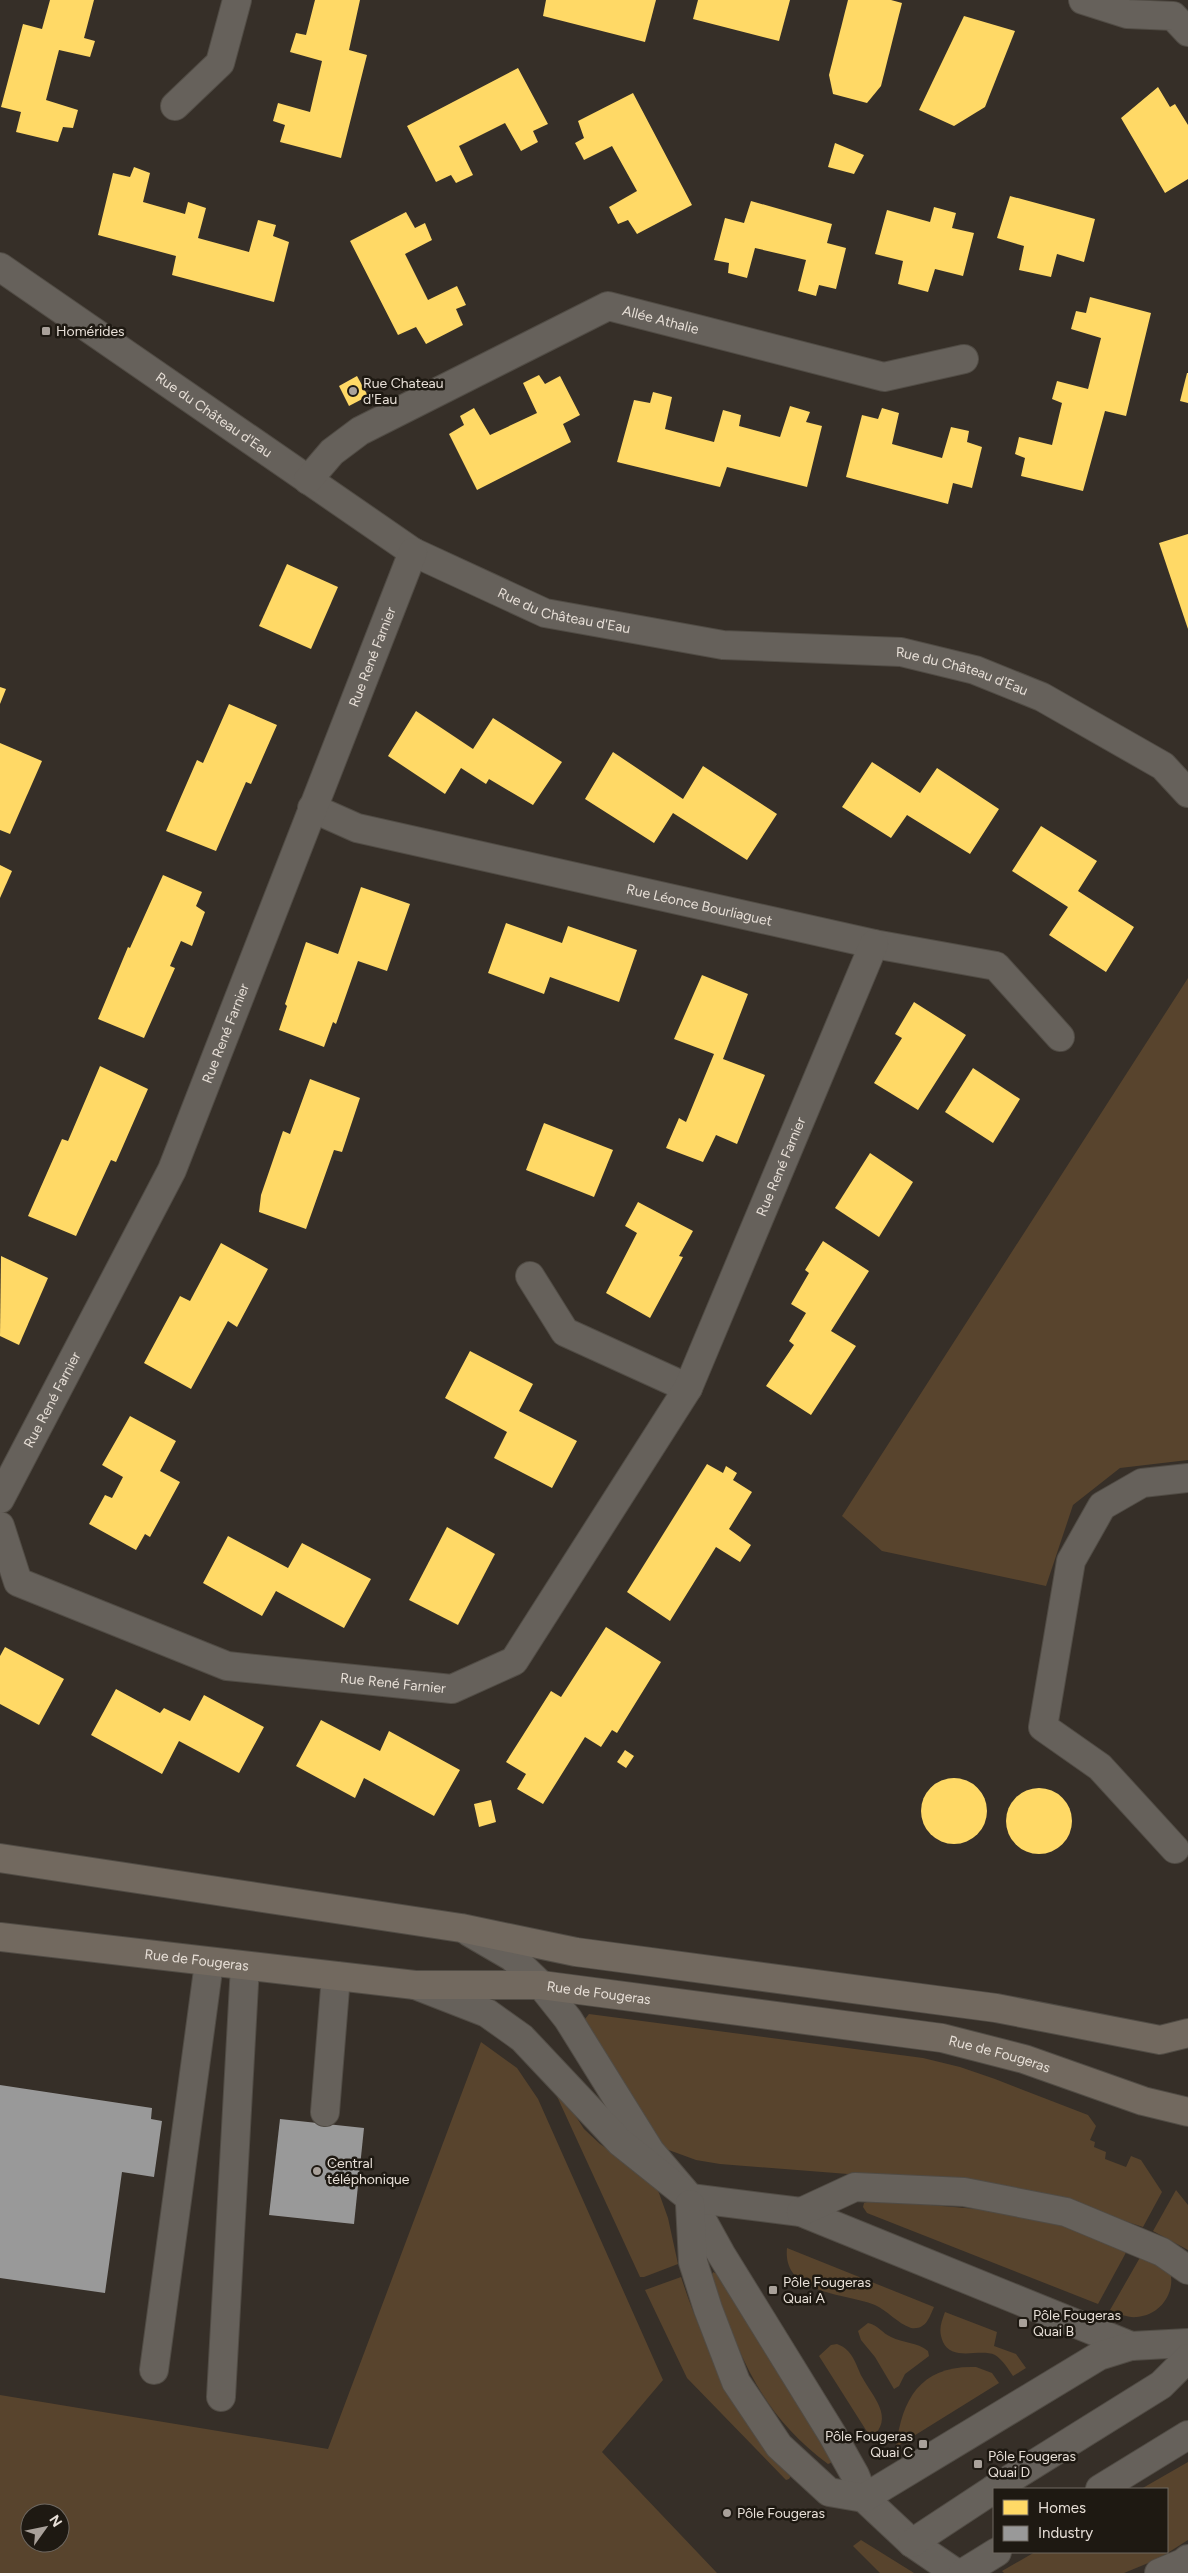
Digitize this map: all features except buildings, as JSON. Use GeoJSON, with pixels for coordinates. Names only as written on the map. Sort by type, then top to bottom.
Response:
{"type":"FeatureCollection","features":[{"type":"Feature","properties":{"kind":"main road"},"geometry":{"type":"LineString","coordinates":[[0,1858],[461,1928],[576,1952],[996,2008],[1160,2040],[1188,2033]]}},
{"type":"Feature","properties":{"kind":"main road","name":"Rue de Fougeras"},"geometry":{"type":"LineString","coordinates":[[0,1938],[415,1985],[541,1985],[942,2038],[1024,2059],[1143,2101],[1188,2112]]}},
{"type":"Feature","properties":{"kind":"street"},"geometry":{"type":"LineString","coordinates":[[175,106],[220,63],[237,0]]}},
{"type":"Feature","properties":{"kind":"street"},"geometry":{"type":"LineString","coordinates":[[1083,0],[1127,14],[1178,16]]}},
{"type":"Feature","properties":{"kind":"street","name":"Rue du Château d'Eau"},"geometry":{"type":"LineString","coordinates":[[0,267],[413,552],[545,613],[723,645],[901,652],[975,670],[1042,697],[1163,766],[1188,793]]}},
{"type":"Feature","properties":{"kind":"street","name":"Allée Athalie"},"geometry":{"type":"LineString","coordinates":[[308,480],[332,452],[360,431],[608,306],[884,377],[964,359]]}},
{"type":"Feature","properties":{"kind":"street","name":"Rue René Farnier"},"geometry":{"type":"LineString","coordinates":[[0,1500],[172,1170],[413,552]]}},
{"type":"Feature","properties":{"kind":"street","name":"Rue Léonce Bourliaguet"},"geometry":{"type":"LineString","coordinates":[[312,808],[357,828],[874,944],[996,966],[1060,1037]]}},
{"type":"Feature","properties":{"kind":"street","name":"Rue René Farnier"},"geometry":{"type":"LineString","coordinates":[[0,1526],[18,1582],[227,1666],[452,1688],[514,1661],[688,1388],[874,944]]}},
{"type":"Feature","properties":{"kind":"street"},"geometry":{"type":"LineString","coordinates":[[530,1276],[565,1332],[688,1388]]}},
{"type":"Feature","properties":{"kind":"street"},"geometry":{"type":"LineString","coordinates":[[1175,1849],[1100,1767],[1043,1727],[1071,1561],[1102,1506],[1142,1483],[1188,1478]]}},
{"type":"Feature","properties":{"kind":"street"},"geometry":{"type":"LineString","coordinates":[[461,1928],[512,1957],[541,1985],[568,2019],[650,2150],[690,2198],[721,2254],[832,2434],[855,2475],[864,2498],[912,2544],[956,2573]]}},
{"type":"Feature","properties":{"kind":"street"},"geometry":{"type":"LineString","coordinates":[[154,2370],[209,1962]]}},
{"type":"Feature","properties":{"kind":"street"},"geometry":{"type":"LineString","coordinates":[[221,2397],[245,1966]]}},
{"type":"Feature","properties":{"kind":"street"},"geometry":{"type":"LineString","coordinates":[[325,2112],[336,1976]]}},
{"type":"Feature","properties":{"kind":"street"},"geometry":{"type":"LineString","coordinates":[[415,1985],[487,2013],[522,2038],[620,2142],[690,2198],[801,2212],[1131,2346]]}},
{"type":"Feature","properties":{"kind":"street"},"geometry":{"type":"LineString","coordinates":[[801,2212],[855,2187],[964,2192],[1066,2212],[1155,2248],[1188,2270]]}},
{"type":"Feature","properties":{"kind":"street"},"geometry":{"type":"LineString","coordinates":[[690,2198],[693,2262],[708,2309],[736,2382],[779,2446],[828,2492],[864,2498],[1099,2356],[1131,2346],[1188,2343]]}},
{"type":"Feature","properties":{"kind":"street"},"geometry":{"type":"LineString","coordinates":[[996,2488],[1162,2386],[1188,2358]]}},
{"type":"Feature","properties":{"kind":"street"},"geometry":{"type":"LineString","coordinates":[[1102,2488],[1188,2435]]}},
{"type":"Feature","properties":{"kind":"street"},"geometry":{"type":"LineString","coordinates":[[912,2544],[993,2490]]}},
{"type":"Feature","properties":{"kind":"street"},"geometry":{"type":"LineString","coordinates":[[962,2573],[995,2553]]}},
{"type":"Feature","properties":{"kind":"street"},"geometry":{"type":"LineString","coordinates":[[1159,2573],[1184,2563],[1188,2559]]}},
{"type":"Feature","properties":{"kind":"shaded area"},"geometry":{"type":"Polygon","coordinates":[[[1188,978],[1188,1460],[1120,1468],[1073,1505],[1046,1586],[882,1551],[842,1516],[1188,978]]]}},
{"type":"Feature","properties":{"kind":"shaded area"},"geometry":{"type":"Polygon","coordinates":[[[589,2014],[923,2058],[960,2067],[1088,2115],[1096,2126],[1090,2140],[1095,2142],[1094,2147],[1106,2152],[1105,2159],[1126,2167],[1131,2156],[1141,2160],[1162,2192],[1143,2227],[1070,2203],[937,2181],[720,2164],[696,2160],[666,2149],[585,2024],[585,2019],[589,2014]]]}},
{"type":"Feature","properties":{"kind":"shaded area"},"geometry":{"type":"Polygon","coordinates":[[[481,2042],[517,2068],[538,2099],[663,2380],[602,2452],[717,2573],[0,2573],[0,2395],[328,2449],[481,2042]]]}},
{"type":"Feature","properties":{"kind":"shaded area"},"geometry":{"type":"Polygon","coordinates":[[[555,2092],[562,2095],[584,2129],[600,2144],[655,2182],[668,2218],[678,2264],[640,2277],[555,2092]]]}},
{"type":"Feature","properties":{"kind":"shaded area"},"geometry":{"type":"Polygon","coordinates":[[[1176,2190],[1188,2205],[1188,2250],[1153,2231],[1176,2190]]]}},
{"type":"Feature","properties":{"kind":"shaded area"},"geometry":{"type":"Polygon","coordinates":[[[873,2200],[1011,2212],[1039,2217],[1129,2247],[1098,2304],[867,2213],[863,2207],[864,2203],[873,2200]]]}},
{"type":"Feature","properties":{"kind":"shaded area"},"geometry":{"type":"Polygon","coordinates":[[[787,2248],[934,2307],[924,2325],[911,2328],[875,2305],[818,2290],[805,2284],[795,2275],[788,2263],[787,2248]]]}},
{"type":"Feature","properties":{"kind":"shaded area"},"geometry":{"type":"Polygon","coordinates":[[[1142,2254],[1170,2271],[1171,2287],[1165,2301],[1153,2312],[1137,2317],[1127,2316],[1110,2310],[1142,2254]]]}},
{"type":"Feature","properties":{"kind":"shaded area"},"geometry":{"type":"Polygon","coordinates":[[[713,2272],[717,2274],[833,2462],[828,2464],[804,2444],[768,2403],[742,2357],[731,2332],[711,2277],[713,2272]]]}},
{"type":"Feature","properties":{"kind":"shaded area"},"geometry":{"type":"Polygon","coordinates":[[[681,2277],[713,2358],[755,2429],[791,2476],[789,2479],[786,2480],[687,2378],[645,2290],[681,2277]]]}},
{"type":"Feature","properties":{"kind":"shaded area"},"geometry":{"type":"Polygon","coordinates":[[[945,2312],[997,2332],[994,2346],[1016,2354],[1026,2368],[1013,2376],[1003,2362],[995,2355],[989,2353],[959,2353],[947,2348],[941,2338],[940,2330],[945,2312]]]}},
{"type":"Feature","properties":{"kind":"shaded area"},"geometry":{"type":"Polygon","coordinates":[[[868,2323],[875,2325],[891,2337],[928,2351],[929,2356],[905,2374],[899,2386],[894,2389],[875,2357],[861,2340],[858,2331],[868,2323]]]}},
{"type":"Feature","properties":{"kind":"shaded area"},"geometry":{"type":"Polygon","coordinates":[[[837,2344],[850,2353],[880,2407],[882,2423],[871,2438],[819,2356],[831,2345],[837,2344]]]}},
{"type":"Feature","properties":{"kind":"shaded area"},"geometry":{"type":"Polygon","coordinates":[[[976,2367],[992,2373],[999,2383],[896,2447],[903,2413],[918,2388],[929,2378],[942,2372],[957,2368],[976,2367]]]}},
{"type":"Feature","properties":{"kind":"shaded area"},"geometry":{"type":"Polygon","coordinates":[[[1188,2462],[1188,2540],[1168,2553],[1168,2488],[1143,2488],[1188,2462]]]}},
{"type":"Feature","properties":{"kind":"shaded area"},"geometry":{"type":"Polygon","coordinates":[[[861,2540],[914,2573],[880,2573],[853,2546],[861,2540]]]}},
{"type":"Feature","properties":{"kind":"shaded area"},"geometry":{"type":"Polygon","coordinates":[[[1033,2553],[1167,2553],[1124,2573],[1004,2573],[1002,2571],[1033,2553]]]}},
{"type":"Feature","properties":{"kind":"place","name":"Homérides"},"geometry":{"type":"Point","coordinates":[46,331]}},
{"type":"Feature","properties":{"kind":"place","name":"Rue Chateau d'Eau"},"geometry":{"type":"Point","coordinates":[353,391]}},
{"type":"Feature","properties":{"kind":"place","name":"Central téléphonique"},"geometry":{"type":"Point","coordinates":[317,2171]}},
{"type":"Feature","properties":{"kind":"place","name":"Pôle Fougeras Quai A"},"geometry":{"type":"Point","coordinates":[773,2290]}},
{"type":"Feature","properties":{"kind":"place","name":"Pôle Fougeras Quai B"},"geometry":{"type":"Point","coordinates":[1023,2323]}},
{"type":"Feature","properties":{"kind":"place","name":"Pôle Fougeras Quai C"},"geometry":{"type":"Point","coordinates":[923,2444]}},
{"type":"Feature","properties":{"kind":"place","name":"Pôle Fougeras Quai D"},"geometry":{"type":"Point","coordinates":[978,2464]}},
{"type":"Feature","properties":{"kind":"place","name":"Pôle Fougeras"},"geometry":{"type":"Point","coordinates":[727,2513]}}]}
